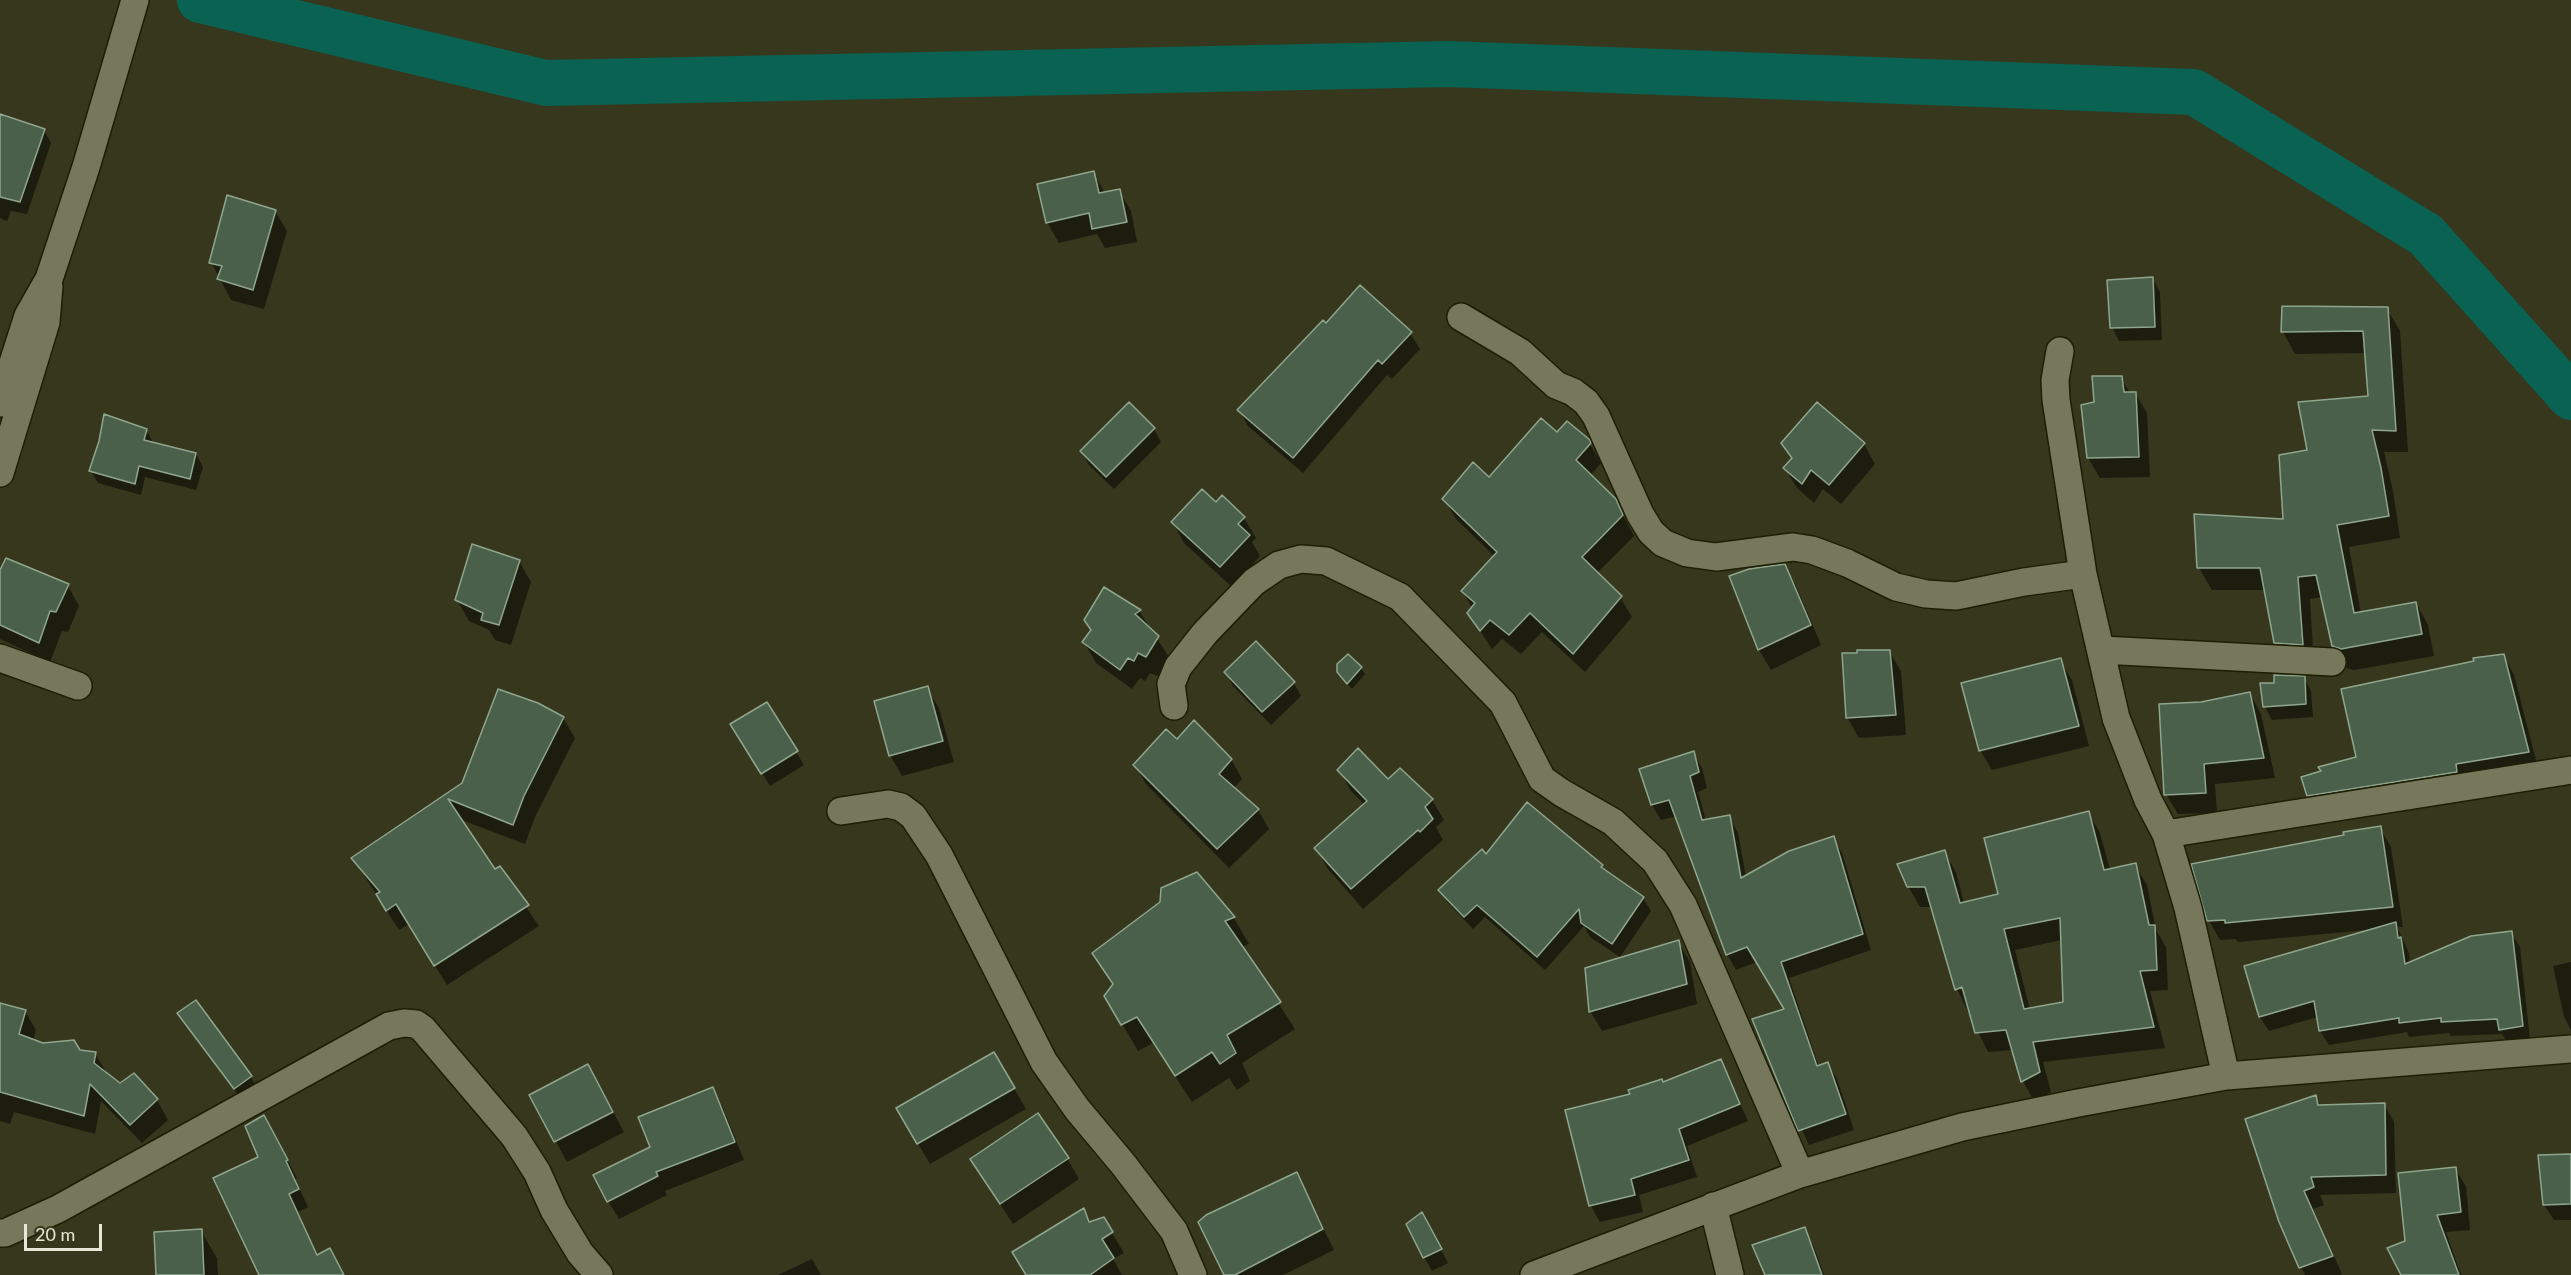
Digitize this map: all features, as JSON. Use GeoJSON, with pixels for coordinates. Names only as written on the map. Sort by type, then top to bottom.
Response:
{"type":"FeatureCollection","features":[{"type":"Feature","properties":{"kind":"street"},"geometry":{"type":"LineString","coordinates":[[0,403],[28,316],[49,279],[86,167],[135,0]]}},
{"type":"Feature","properties":{"kind":"street"},"geometry":{"type":"LineString","coordinates":[[0,473],[46,322],[49,279]]}},
{"type":"Feature","properties":{"kind":"street"},"geometry":{"type":"LineString","coordinates":[[1461,317],[1520,352],[1556,385],[1573,392],[1586,402],[1596,416],[1640,514],[1651,532],[1663,543],[1687,553],[1716,557],[1793,547],[1812,550],[1847,563],[1896,586],[1926,594],[1956,596],[2024,582],[2083,574]]}},
{"type":"Feature","properties":{"kind":"street"},"geometry":{"type":"LineString","coordinates":[[2060,351],[2055,380],[2056,400],[2083,574],[2116,718],[2148,800],[2166,834],[2188,908],[2226,1076]]}},
{"type":"Feature","properties":{"kind":"street"},"geometry":{"type":"LineString","coordinates":[[1174,706],[1171,684],[1178,667],[1205,633],[1254,582],[1279,565],[1301,559],[1326,561],[1400,597],[1503,702],[1542,778],[1562,793],[1613,822],[1655,861],[1683,905],[1800,1174]]}},
{"type":"Feature","properties":{"kind":"street"},"geometry":{"type":"LineString","coordinates":[[2102,650],[2332,662]]}},
{"type":"Feature","properties":{"kind":"street"},"geometry":{"type":"LineString","coordinates":[[0,658],[78,686]]}},
{"type":"Feature","properties":{"kind":"street"},"geometry":{"type":"LineString","coordinates":[[2166,834],[2571,770]]}},
{"type":"Feature","properties":{"kind":"street"},"geometry":{"type":"LineString","coordinates":[[841,811],[888,804],[901,807],[913,816],[939,855],[1044,1062],[1077,1109],[1174,1231],[1193,1275]]}},
{"type":"Feature","properties":{"kind":"street"},"geometry":{"type":"LineString","coordinates":[[0,1233],[5,1233],[58,1209],[390,1026],[404,1023],[416,1024],[423,1029],[514,1136],[537,1172],[554,1210],[580,1253],[599,1275]]}},
{"type":"Feature","properties":{"kind":"street"},"geometry":{"type":"LineString","coordinates":[[1534,1275],[1800,1174],[1962,1127],[2226,1076],[2571,1049]]}},
{"type":"Feature","properties":{"kind":"street"},"geometry":{"type":"LineString","coordinates":[[1713,1206],[1730,1275]]}},
{"type":"Feature","properties":{"kind":"building"},"geometry":{"type":"Polygon","coordinates":[[[0,114],[45,129],[20,202],[0,197],[0,114]]]}},
{"type":"Feature","properties":{"kind":"building"},"geometry":{"type":"Polygon","coordinates":[[[1094,171],[1099,193],[1120,189],[1127,222],[1092,229],[1089,213],[1046,223],[1037,184],[1094,171]]]}},
{"type":"Feature","properties":{"kind":"building"},"geometry":{"type":"Polygon","coordinates":[[[227,195],[276,210],[253,290],[217,279],[222,266],[209,263],[227,195]]]}},
{"type":"Feature","properties":{"kind":"building"},"geometry":{"type":"Polygon","coordinates":[[[2153,277],[2155,327],[2110,328],[2107,280],[2153,277]]]}},
{"type":"Feature","properties":{"kind":"building"},"geometry":{"type":"Polygon","coordinates":[[[1360,285],[1412,332],[1382,364],[1378,360],[1293,458],[1237,410],[1323,320],[1326,323],[1360,285]]]}},
{"type":"Feature","properties":{"kind":"building"},"geometry":{"type":"Polygon","coordinates":[[[2282,306],[2388,307],[2396,431],[2372,430],[2389,516],[2337,525],[2354,613],[2416,602],[2422,634],[2341,649],[2332,646],[2316,575],[2298,577],[2303,645],[2274,643],[2260,568],[2197,568],[2194,514],[2283,519],[2279,455],[2307,450],[2298,402],[2368,396],[2363,331],[2281,332],[2282,306]]]}},
{"type":"Feature","properties":{"kind":"building"},"geometry":{"type":"Polygon","coordinates":[[[2092,376],[2122,376],[2124,392],[2136,392],[2139,457],[2087,458],[2081,405],[2094,402],[2092,376]]]}},
{"type":"Feature","properties":{"kind":"building"},"geometry":{"type":"Polygon","coordinates":[[[1129,402],[1155,428],[1106,477],[1080,451],[1129,402]]]}},
{"type":"Feature","properties":{"kind":"building"},"geometry":{"type":"Polygon","coordinates":[[[1817,402],[1865,443],[1829,485],[1811,470],[1802,484],[1783,468],[1792,458],[1781,443],[1817,402]]]}},
{"type":"Feature","properties":{"kind":"building"},"geometry":{"type":"Polygon","coordinates":[[[104,414],[147,429],[144,440],[196,453],[190,479],[139,466],[135,484],[89,471],[99,441],[104,414]]]}},
{"type":"Feature","properties":{"kind":"building"},"geometry":{"type":"Polygon","coordinates":[[[1541,418],[1557,432],[1567,421],[1590,440],[1591,443],[1576,460],[1616,499],[1623,515],[1582,557],[1622,596],[1573,654],[1530,613],[1509,635],[1490,620],[1480,631],[1467,613],[1475,603],[1461,591],[1497,552],[1442,499],[1473,462],[1489,477],[1541,418]]]}},
{"type":"Feature","properties":{"kind":"building"},"geometry":{"type":"Polygon","coordinates":[[[1202,489],[1216,502],[1222,495],[1245,517],[1238,524],[1250,535],[1220,567],[1171,522],[1202,489]]]}},
{"type":"Feature","properties":{"kind":"building"},"geometry":{"type":"Polygon","coordinates":[[[472,544],[520,560],[499,625],[481,620],[483,613],[455,600],[472,544]]]}},
{"type":"Feature","properties":{"kind":"building"},"geometry":{"type":"Polygon","coordinates":[[[6,558],[69,584],[56,612],[50,611],[39,643],[0,625],[0,570],[6,558]]]}},
{"type":"Feature","properties":{"kind":"building"},"geometry":{"type":"Polygon","coordinates":[[[1785,564],[1811,625],[1758,650],[1729,576],[1749,569],[1785,564]]]}},
{"type":"Feature","properties":{"kind":"building"},"geometry":{"type":"Polygon","coordinates":[[[1104,587],[1141,610],[1135,614],[1159,636],[1146,657],[1138,653],[1134,661],[1128,658],[1120,670],[1082,642],[1091,630],[1084,620],[1104,587]]]}},
{"type":"Feature","properties":{"kind":"building"},"geometry":{"type":"Polygon","coordinates":[[[1256,641],[1295,682],[1262,712],[1224,672],[1256,641]]]}},
{"type":"Feature","properties":{"kind":"building"},"geometry":{"type":"Polygon","coordinates":[[[1857,650],[1890,650],[1896,715],[1846,718],[1842,653],[1857,653],[1857,650]]]}},
{"type":"Feature","properties":{"kind":"building"},"geometry":{"type":"Polygon","coordinates":[[[1348,654],[1362,667],[1347,684],[1337,672],[1337,664],[1348,654]]]}},
{"type":"Feature","properties":{"kind":"building"},"geometry":{"type":"Polygon","coordinates":[[[2504,654],[2529,752],[2456,764],[2457,772],[2307,796],[2301,777],[2321,771],[2318,767],[2356,757],[2341,689],[2474,661],[2473,658],[2504,654]]]}},
{"type":"Feature","properties":{"kind":"building"},"geometry":{"type":"Polygon","coordinates":[[[2061,658],[2079,726],[1979,751],[1961,683],[2061,658]]]}},
{"type":"Feature","properties":{"kind":"building"},"geometry":{"type":"Polygon","coordinates":[[[2274,675],[2305,676],[2306,704],[2263,707],[2260,683],[2274,683],[2274,675]]]}},
{"type":"Feature","properties":{"kind":"building"},"geometry":{"type":"Polygon","coordinates":[[[928,686],[943,741],[889,756],[874,701],[928,686]]]}},
{"type":"Feature","properties":{"kind":"building"},"geometry":{"type":"Polygon","coordinates":[[[498,689],[538,703],[564,717],[524,796],[513,825],[448,799],[495,869],[500,866],[529,905],[434,966],[396,904],[386,911],[376,894],[380,892],[351,858],[462,783],[498,689]]]}},
{"type":"Feature","properties":{"kind":"building"},"geometry":{"type":"Polygon","coordinates":[[[2250,692],[2264,758],[2204,764],[2206,793],[2164,795],[2159,704],[2201,702],[2250,692]]]}},
{"type":"Feature","properties":{"kind":"building"},"geometry":{"type":"Polygon","coordinates":[[[767,702],[798,751],[761,774],[730,724],[767,702]]]}},
{"type":"Feature","properties":{"kind":"building"},"geometry":{"type":"Polygon","coordinates":[[[1194,720],[1232,759],[1219,774],[1259,809],[1217,849],[1133,765],[1166,729],[1177,739],[1194,720]]]}},
{"type":"Feature","properties":{"kind":"building"},"geometry":{"type":"Polygon","coordinates":[[[1358,748],[1388,779],[1400,768],[1433,799],[1425,807],[1433,819],[1351,889],[1314,848],[1367,801],[1337,770],[1358,748]]]}},
{"type":"Feature","properties":{"kind":"building"},"geometry":{"type":"Polygon","coordinates":[[[1694,751],[1699,772],[1690,776],[1702,820],[1730,815],[1741,878],[1789,851],[1834,836],[1863,934],[1781,962],[1817,1066],[1828,1062],[1846,1114],[1798,1131],[1752,1019],[1784,1009],[1747,947],[1726,955],[1669,800],[1651,805],[1639,769],[1694,751]]]}},
{"type":"Feature","properties":{"kind":"building"},"geometry":{"type":"Polygon","coordinates":[[[1527,802],[1603,865],[1601,867],[1644,897],[1612,944],[1581,923],[1579,909],[1537,957],[1477,905],[1464,917],[1438,890],[1482,849],[1486,854],[1527,802]]]}},
{"type":"Feature","properties":{"kind":"building"},"geometry":{"type":"Polygon","coordinates":[[[2089,811],[2104,870],[2136,863],[2149,925],[2155,925],[2157,970],[2140,971],[2154,1027],[2033,1042],[2040,1072],[2021,1082],[2006,1030],[1975,1033],[1962,987],[1955,990],[1925,887],[1907,887],[1897,864],[1945,850],[1960,903],[1998,894],[1984,838],[2089,811]],[[2060,918],[2004,929],[2024,1009],[2063,1002],[2060,918]]]}},
{"type":"Feature","properties":{"kind":"building"},"geometry":{"type":"Polygon","coordinates":[[[2381,826],[2393,907],[2225,923],[2225,920],[2207,921],[2191,864],[2381,826]]]}},
{"type":"Feature","properties":{"kind":"building"},"geometry":{"type":"Polygon","coordinates":[[[1197,872],[1235,917],[1225,921],[1281,1002],[1227,1035],[1236,1053],[1220,1064],[1212,1052],[1175,1076],[1137,1017],[1121,1025],[1104,996],[1113,984],[1092,953],[1160,902],[1161,888],[1197,872]]]}},
{"type":"Feature","properties":{"kind":"building"},"geometry":{"type":"Polygon","coordinates":[[[2396,922],[2405,964],[2471,936],[2512,931],[2523,1026],[2499,1030],[2497,1019],[2441,1022],[2441,1018],[2399,1023],[2399,1018],[2319,1031],[2314,1001],[2259,1017],[2244,966],[2396,922]]]}},
{"type":"Feature","properties":{"kind":"building"},"geometry":{"type":"Polygon","coordinates":[[[1679,940],[1687,984],[1589,1012],[1585,968],[1679,940]]]}},
{"type":"Feature","properties":{"kind":"building"},"geometry":{"type":"Polygon","coordinates":[[[196,1000],[252,1076],[234,1089],[177,1013],[196,1000]]]}},
{"type":"Feature","properties":{"kind":"building"},"geometry":{"type":"Polygon","coordinates":[[[0,1003],[26,1010],[19,1034],[43,1043],[74,1040],[80,1050],[96,1052],[94,1063],[120,1083],[134,1073],[158,1099],[130,1125],[90,1084],[84,1116],[0,1092],[0,1003]]]}},
{"type":"Feature","properties":{"kind":"building"},"geometry":{"type":"Polygon","coordinates":[[[994,1052],[1015,1088],[917,1144],[896,1108],[994,1052]]]}},
{"type":"Feature","properties":{"kind":"building"},"geometry":{"type":"Polygon","coordinates":[[[1721,1059],[1740,1104],[1679,1129],[1689,1160],[1631,1179],[1635,1195],[1589,1206],[1565,1110],[1630,1094],[1628,1090],[1662,1079],[1663,1082],[1721,1059]]]}},
{"type":"Feature","properties":{"kind":"building"},"geometry":{"type":"Polygon","coordinates":[[[588,1064],[613,1112],[554,1142],[529,1095],[588,1064]]]}},
{"type":"Feature","properties":{"kind":"building"},"geometry":{"type":"Polygon","coordinates":[[[713,1087],[735,1142],[656,1172],[658,1176],[607,1202],[593,1175],[650,1147],[638,1117],[713,1087]]]}},
{"type":"Feature","properties":{"kind":"building"},"geometry":{"type":"Polygon","coordinates":[[[2316,1095],[2318,1105],[2385,1103],[2386,1175],[2311,1177],[2314,1187],[2304,1191],[2333,1256],[2299,1268],[2279,1222],[2245,1119],[2316,1095]]]}},
{"type":"Feature","properties":{"kind":"building"},"geometry":{"type":"Polygon","coordinates":[[[1038,1113],[1069,1158],[1000,1204],[970,1159],[1038,1113]]]}},
{"type":"Feature","properties":{"kind":"building"},"geometry":{"type":"Polygon","coordinates":[[[264,1115],[288,1160],[286,1161],[299,1189],[289,1194],[317,1255],[330,1248],[344,1275],[259,1275],[213,1178],[258,1157],[245,1126],[264,1115]]]}},
{"type":"Feature","properties":{"kind":"building"},"geometry":{"type":"Polygon","coordinates":[[[2571,1154],[2571,1204],[2543,1205],[2538,1155],[2571,1154]]]}},
{"type":"Feature","properties":{"kind":"building"},"geometry":{"type":"Polygon","coordinates":[[[2456,1167],[2461,1212],[2437,1215],[2459,1275],[2401,1275],[2387,1248],[2405,1241],[2398,1173],[2456,1167]]]}},
{"type":"Feature","properties":{"kind":"building"},"geometry":{"type":"Polygon","coordinates":[[[1297,1172],[1323,1229],[1235,1275],[1224,1275],[1198,1222],[1206,1215],[1297,1172]]]}},
{"type":"Feature","properties":{"kind":"building"},"geometry":{"type":"Polygon","coordinates":[[[1084,1208],[1089,1222],[1104,1217],[1113,1232],[1102,1239],[1114,1258],[1090,1275],[1026,1275],[1012,1252],[1084,1208]]]}},
{"type":"Feature","properties":{"kind":"building"},"geometry":{"type":"Polygon","coordinates":[[[1422,1212],[1442,1249],[1423,1258],[1406,1224],[1422,1212]]]}},
{"type":"Feature","properties":{"kind":"building"},"geometry":{"type":"Polygon","coordinates":[[[1805,1227],[1822,1275],[1765,1275],[1752,1245],[1805,1227]]]}},
{"type":"Feature","properties":{"kind":"building"},"geometry":{"type":"Polygon","coordinates":[[[202,1229],[204,1275],[156,1275],[154,1232],[202,1229]]]}},
{"type":"Feature","properties":{"kind":"waterway"},"geometry":{"type":"LineString","coordinates":[[200,0],[546,83],[1449,64],[2194,92],[2426,235],[2571,397]]}}]}
